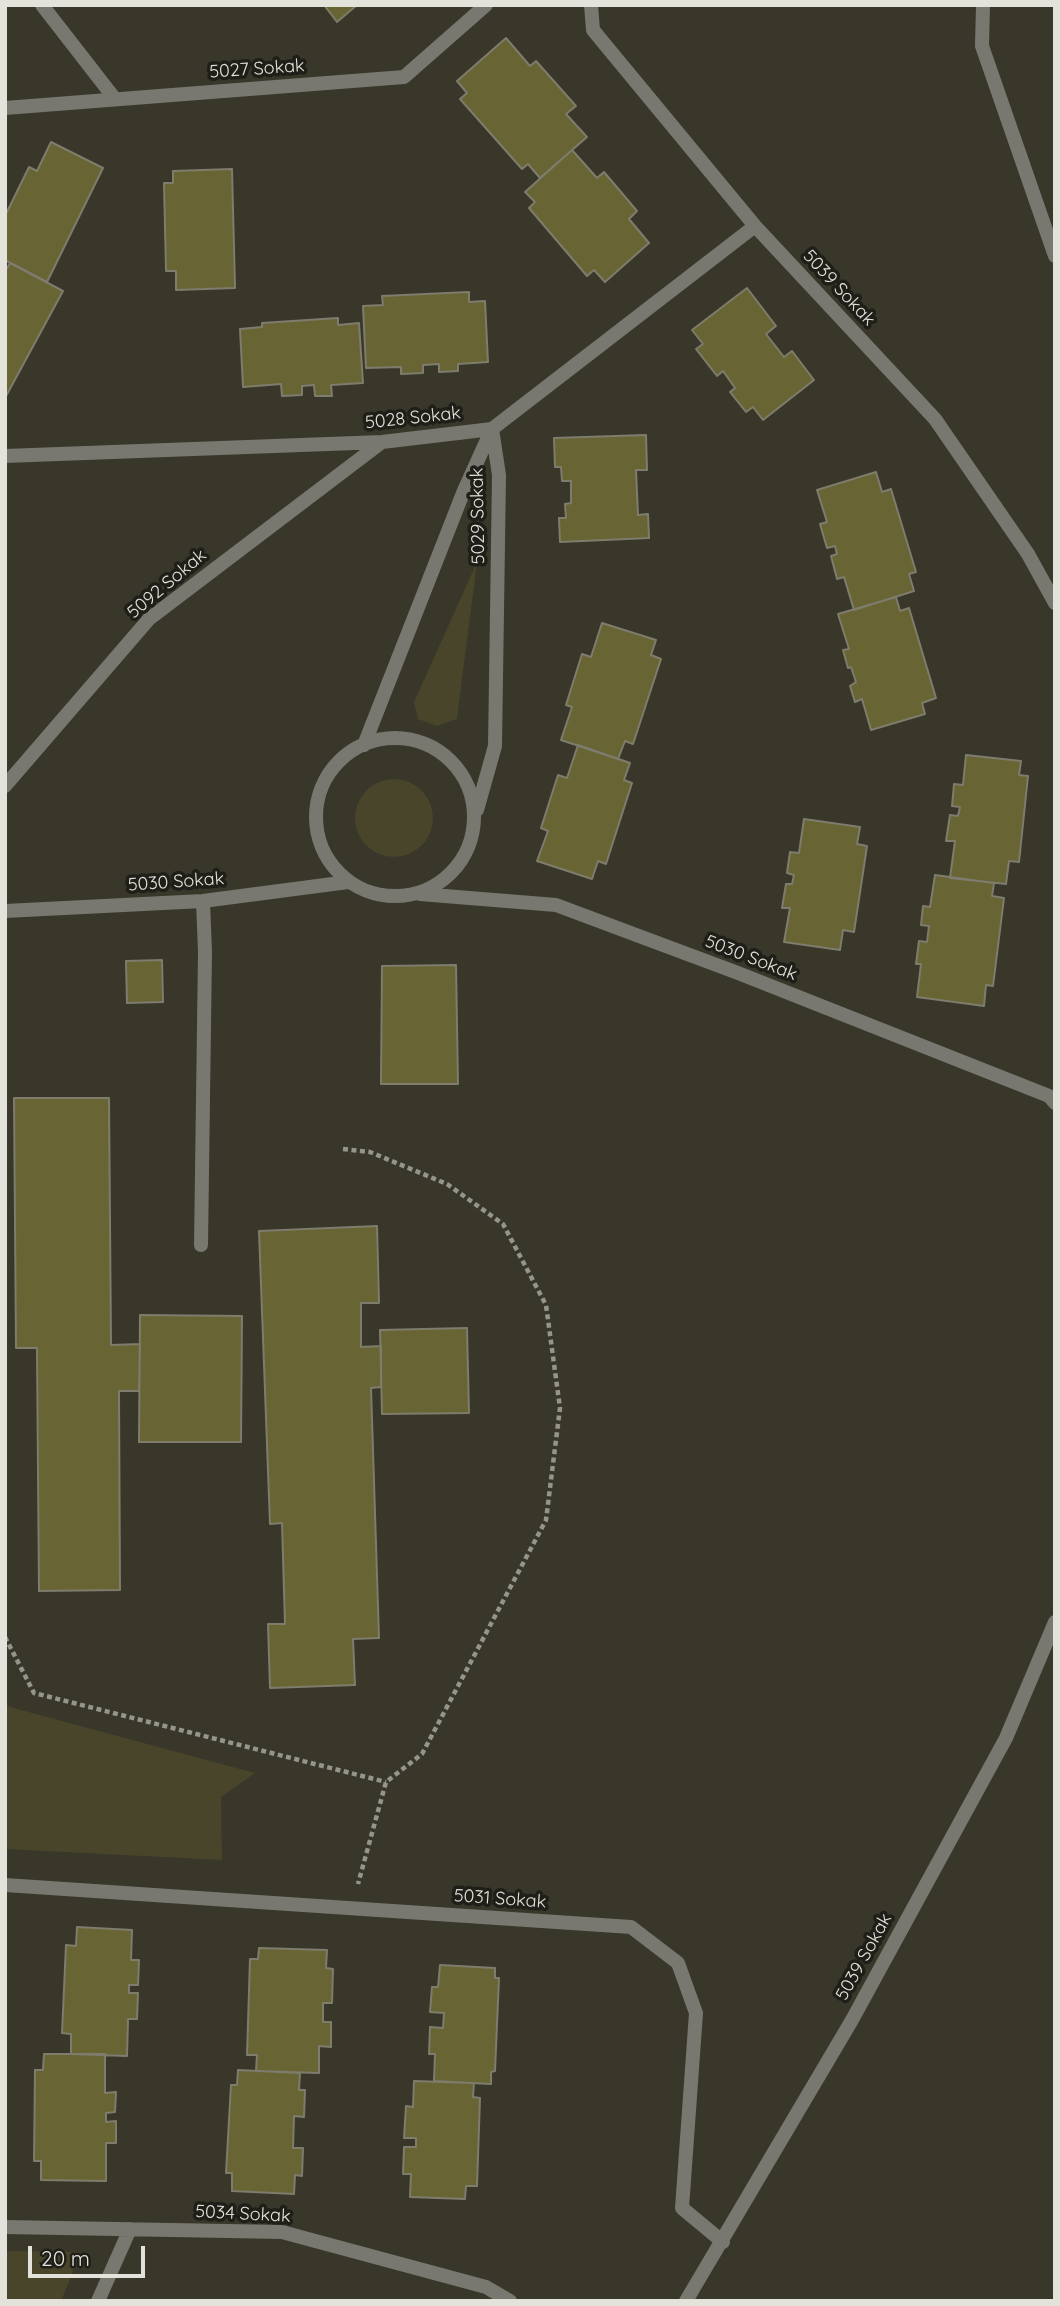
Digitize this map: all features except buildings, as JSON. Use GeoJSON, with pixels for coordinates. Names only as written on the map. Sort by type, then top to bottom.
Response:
{"type":"FeatureCollection","features":[{"type":"Feature","properties":{"kind":"street"},"geometry":{"type":"LineString","coordinates":[[41,5],[115,99]]}},
{"type":"Feature","properties":{"kind":"street","name":"5027 Sokak"},"geometry":{"type":"LineString","coordinates":[[5,108],[404,77],[486,5]]}},
{"type":"Feature","properties":{"kind":"street","name":"5039 Sokak"},"geometry":{"type":"LineString","coordinates":[[591,5],[593,30],[755,226],[935,419],[1028,554],[1055,603]]}},
{"type":"Feature","properties":{"kind":"street"},"geometry":{"type":"LineString","coordinates":[[983,5],[982,46],[1055,256]]}},
{"type":"Feature","properties":{"kind":"street"},"geometry":{"type":"LineString","coordinates":[[492,429],[755,226]]}},
{"type":"Feature","properties":{"kind":"street","name":"5028 Sokak"},"geometry":{"type":"LineString","coordinates":[[5,456],[382,442],[492,429]]}},
{"type":"Feature","properties":{"kind":"street","name":"5029 Sokak"},"geometry":{"type":"LineString","coordinates":[[364,745],[463,493],[492,429]]}},
{"type":"Feature","properties":{"kind":"street","name":"5029 Sokak"},"geometry":{"type":"LineString","coordinates":[[475,815],[495,746],[499,475],[492,429]]}},
{"type":"Feature","properties":{"kind":"street","name":"5092 Sokak"},"geometry":{"type":"LineString","coordinates":[[5,786],[149,619],[382,442]]}},
{"type":"Feature","properties":{"kind":"street"},"geometry":{"type":"LineString","coordinates":[[398,737],[420,741],[442,752],[458,768],[471,790],[475,815],[472,840],[461,863],[443,882],[421,894],[396,898],[371,894],[348,882],[330,863],[319,841],[315,815],[320,790],[332,768],[351,751],[374,740],[398,737]]}},
{"type":"Feature","properties":{"kind":"street","name":"5030 Sokak"},"geometry":{"type":"LineString","coordinates":[[5,911],[203,901],[348,882]]}},
{"type":"Feature","properties":{"kind":"street","name":"5030 Sokak"},"geometry":{"type":"LineString","coordinates":[[421,894],[556,905],[738,973],[1049,1096],[1055,1103]]}},
{"type":"Feature","properties":{"kind":"street"},"geometry":{"type":"LineString","coordinates":[[201,1245],[205,952],[203,901]]}},
{"type":"Feature","properties":{"kind":"street","name":"5039 Sokak"},"geometry":{"type":"LineString","coordinates":[[686,2301],[852,2020],[1006,1738],[1055,1622]]}},
{"type":"Feature","properties":{"kind":"street","name":"5031 Sokak"},"geometry":{"type":"LineString","coordinates":[[5,1885],[631,1927],[678,1963],[696,2013],[682,2208],[723,2242]]}},
{"type":"Feature","properties":{"kind":"street","name":"5034 Sokak"},"geometry":{"type":"LineString","coordinates":[[5,2227],[282,2232],[486,2287],[510,2301]]}},
{"type":"Feature","properties":{"kind":"street"},"geometry":{"type":"LineString","coordinates":[[98,2301],[130,2229]]}},
{"type":"Feature","properties":{"kind":"path"},"geometry":{"type":"LineString","coordinates":[[343,1149],[370,1152],[447,1184],[503,1224],[546,1305],[559,1408],[546,1520],[422,1754],[386,1782],[352,1909]]}},
{"type":"Feature","properties":{"kind":"path"},"geometry":{"type":"LineString","coordinates":[[5,1637],[34,1693],[386,1782]]}},
{"type":"Feature","properties":{"kind":"shaded area"},"geometry":{"type":"Polygon","coordinates":[[[477,562],[457,719],[437,726],[418,719],[414,702],[477,562]]]}},
{"type":"Feature","properties":{"kind":"shaded area"},"geometry":{"type":"Polygon","coordinates":[[[386,779],[402,779],[416,785],[427,796],[433,810],[433,826],[427,840],[416,851],[402,857],[386,857],[372,851],[361,840],[355,826],[355,810],[361,796],[372,785],[386,779]]]}},
{"type":"Feature","properties":{"kind":"shaded area"},"geometry":{"type":"Polygon","coordinates":[[[5,1703],[10,1707],[255,1773],[221,1797],[222,1860],[5,1849],[5,1703]]]}},
{"type":"Feature","properties":{"kind":"shaded area"},"geometry":{"type":"Polygon","coordinates":[[[5,2251],[81,2252],[61,2301],[5,2301],[5,2251]]]}}]}
